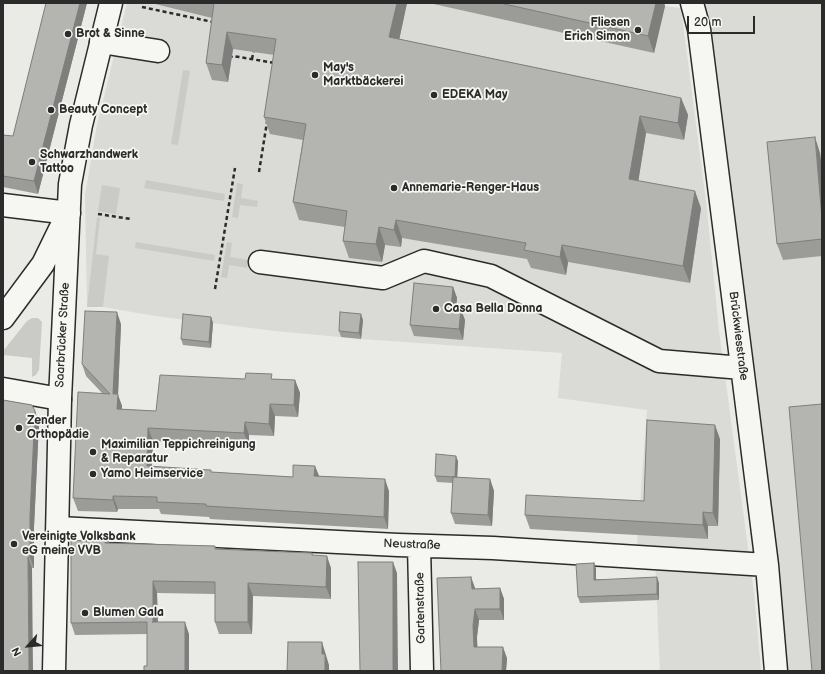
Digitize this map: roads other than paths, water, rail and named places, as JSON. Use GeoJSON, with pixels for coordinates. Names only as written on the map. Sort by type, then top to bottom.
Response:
{"type":"FeatureCollection","features":[{"type":"Feature","properties":{"kind":"street","name":"Saarbrücker Straße"},"geometry":{"type":"LineString","coordinates":[[54,671],[60,399],[72,172],[81,125],[111,3]]}},
{"type":"Feature","properties":{"kind":"street","name":"Brückwiesstraße"},"geometry":{"type":"LineString","coordinates":[[692,3],[698,29],[767,565],[776,671]]}},
{"type":"Feature","properties":{"kind":"street"},"geometry":{"type":"LineString","coordinates":[[101,42],[158,51]]}},
{"type":"Feature","properties":{"kind":"street"},"geometry":{"type":"LineString","coordinates":[[3,205],[69,213],[42,264],[3,318]]}},
{"type":"Feature","properties":{"kind":"street"},"geometry":{"type":"LineString","coordinates":[[260,262],[384,278],[424,261],[491,276],[658,361],[742,368]]}},
{"type":"Feature","properties":{"kind":"street"},"geometry":{"type":"LineString","coordinates":[[3,389],[60,399]]}},
{"type":"Feature","properties":{"kind":"street","name":"Neustraße"},"geometry":{"type":"LineString","coordinates":[[58,528],[419,546],[493,548],[767,565]]}},
{"type":"Feature","properties":{"kind":"street","name":"Gartenstraße"},"geometry":{"type":"LineString","coordinates":[[419,546],[422,671]]}},
{"type":"Feature","properties":{"kind":"place","name":"Fliesen Erich Simon"},"geometry":{"type":"Point","coordinates":[638,30]}},
{"type":"Feature","properties":{"kind":"place","name":"Brot & Sinne"},"geometry":{"type":"Point","coordinates":[68,34]}},
{"type":"Feature","properties":{"kind":"place","name":"May's Marktbäckerei"},"geometry":{"type":"Point","coordinates":[315,75]}},
{"type":"Feature","properties":{"kind":"place","name":"EDEKA May"},"geometry":{"type":"Point","coordinates":[434,95]}},
{"type":"Feature","properties":{"kind":"place","name":"Beauty Concept"},"geometry":{"type":"Point","coordinates":[51,110]}},
{"type":"Feature","properties":{"kind":"place","name":"Schwarzhandwerk Tattoo"},"geometry":{"type":"Point","coordinates":[32,162]}},
{"type":"Feature","properties":{"kind":"place","name":"Annemarie-Renger-Haus"},"geometry":{"type":"Point","coordinates":[394,188]}},
{"type":"Feature","properties":{"kind":"place","name":"Casa Bella Donna"},"geometry":{"type":"Point","coordinates":[436,309]}},
{"type":"Feature","properties":{"kind":"place","name":"Zender Orthopädie"},"geometry":{"type":"Point","coordinates":[19,428]}},
{"type":"Feature","properties":{"kind":"place","name":"Maximilian Teppichreinigung & Reparatur"},"geometry":{"type":"Point","coordinates":[93,452]}},
{"type":"Feature","properties":{"kind":"place","name":"Yamo Heimservice"},"geometry":{"type":"Point","coordinates":[93,474]}},
{"type":"Feature","properties":{"kind":"place","name":"Vereinigte Volksbank eG meine VVB"},"geometry":{"type":"Point","coordinates":[14,544]}},
{"type":"Feature","properties":{"kind":"place","name":"Blumen Gala"},"geometry":{"type":"Point","coordinates":[85,613]}}]}
